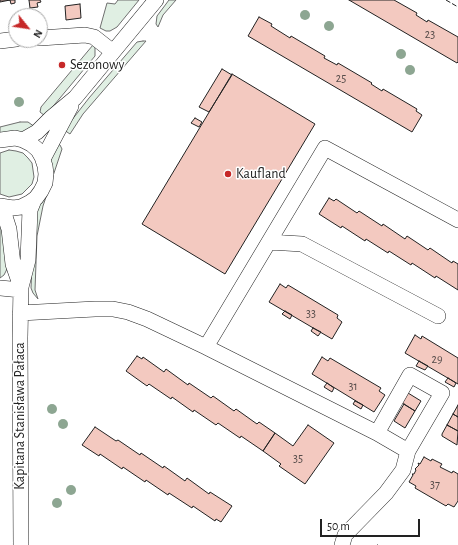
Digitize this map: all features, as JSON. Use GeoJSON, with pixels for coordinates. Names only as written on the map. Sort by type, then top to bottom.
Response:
{"type":"FeatureCollection","features":[{"type":"Feature","properties":{"kind":"street"},"geometry":{"type":"LineString","coordinates":[[23,140],[37,132],[75,98],[153,2]]}},
{"type":"Feature","properties":{"kind":"street"},"geometry":{"type":"LineString","coordinates":[[48,37],[85,35],[94,37],[113,52]]}},
{"type":"Feature","properties":{"kind":"street"},"geometry":{"type":"LineString","coordinates":[[43,159],[75,98]]}},
{"type":"Feature","properties":{"kind":"street"},"geometry":{"type":"LineString","coordinates":[[0,140],[15,138],[31,144],[38,150],[43,159],[46,174],[45,183],[34,200],[21,207],[1,207]]}},
{"type":"Feature","properties":{"kind":"street"},"geometry":{"type":"LineString","coordinates":[[206,347],[325,148],[458,220]]}},
{"type":"Feature","properties":{"kind":"street","name":"Kapitana Stanisława Pałaca"},"geometry":{"type":"LineString","coordinates":[[21,545],[20,313],[21,288],[28,260],[30,210],[34,200]]}},
{"type":"Feature","properties":{"kind":"street","name":"Kapitana Stanisława Pałaca"},"geometry":{"type":"LineString","coordinates":[[1,207],[9,229],[13,264],[21,288]]}},
{"type":"Feature","properties":{"kind":"street"},"geometry":{"type":"LineString","coordinates":[[269,242],[302,244],[438,316]]}},
{"type":"Feature","properties":{"kind":"street"},"geometry":{"type":"LineString","coordinates":[[0,288],[21,288]]}},
{"type":"Feature","properties":{"kind":"street"},"geometry":{"type":"LineString","coordinates":[[20,313],[95,309],[120,311],[147,319],[377,433],[408,451]]}},
{"type":"Feature","properties":{"kind":"street"},"geometry":{"type":"LineString","coordinates":[[342,545],[345,535],[386,493],[403,470],[408,451],[442,393],[410,375],[377,433]]}},
{"type":"Feature","properties":{"kind":"green space"},"geometry":{"type":"Polygon","coordinates":[[[118,0],[139,0],[117,27],[110,31],[100,28],[107,3],[115,4],[118,0]]]}},
{"type":"Feature","properties":{"kind":"green space"},"geometry":{"type":"Polygon","coordinates":[[[169,0],[176,0],[163,15],[158,27],[156,24],[157,16],[169,0]]]}},
{"type":"Feature","properties":{"kind":"green space"},"geometry":{"type":"Polygon","coordinates":[[[146,41],[83,114],[70,134],[64,130],[137,42],[146,41]]]}},
{"type":"Feature","properties":{"kind":"green space"},"geometry":{"type":"Polygon","coordinates":[[[93,45],[95,47],[95,56],[45,116],[40,112],[41,107],[93,45]]]}},
{"type":"Feature","properties":{"kind":"green space"},"geometry":{"type":"Polygon","coordinates":[[[20,122],[28,122],[35,127],[23,133],[0,135],[0,127],[20,122]]]}},
{"type":"Feature","properties":{"kind":"green space"},"geometry":{"type":"Polygon","coordinates":[[[56,142],[62,149],[43,206],[37,236],[35,290],[38,299],[31,288],[34,217],[56,142]]]}},
{"type":"Feature","properties":{"kind":"green space"},"geometry":{"type":"Polygon","coordinates":[[[9,150],[23,153],[28,158],[32,163],[34,177],[32,184],[22,194],[9,197],[0,194],[0,153],[9,150]]]}},
{"type":"Feature","properties":{"kind":"green space"},"geometry":{"type":"Polygon","coordinates":[[[0,218],[8,267],[4,275],[0,278],[0,218]]]}},
{"type":"Feature","properties":{"kind":"building"},"geometry":{"type":"Polygon","coordinates":[[[10,0],[15,0],[15,3],[11,4],[10,0]]]}},
{"type":"Feature","properties":{"kind":"building"},"geometry":{"type":"Polygon","coordinates":[[[29,0],[40,0],[41,2],[37,3],[38,7],[30,8],[29,0]]]}},
{"type":"Feature","properties":{"kind":"building"},"geometry":{"type":"Polygon","coordinates":[[[349,0],[394,0],[417,13],[416,15],[427,22],[428,20],[458,37],[458,62],[457,63],[349,0]]]}},
{"type":"Feature","properties":{"kind":"building"},"geometry":{"type":"Polygon","coordinates":[[[80,4],[81,18],[66,20],[65,6],[80,4]]]}},
{"type":"Feature","properties":{"kind":"building"},"geometry":{"type":"Polygon","coordinates":[[[259,17],[272,24],[271,26],[290,38],[291,36],[325,56],[324,58],[337,65],[338,63],[372,83],[371,84],[382,91],[383,89],[417,109],[416,111],[422,115],[412,132],[248,36],[259,17]]]}},
{"type":"Feature","properties":{"kind":"building"},"geometry":{"type":"Polygon","coordinates":[[[222,69],[232,75],[209,112],[199,107],[222,69]]]}},
{"type":"Feature","properties":{"kind":"building","name":"Kaufland"},"geometry":{"type":"Polygon","coordinates":[[[232,74],[315,124],[225,274],[142,224],[232,74]]]}},
{"type":"Feature","properties":{"kind":"building"},"geometry":{"type":"Polygon","coordinates":[[[195,118],[202,122],[199,127],[191,123],[195,118]]]}},
{"type":"Feature","properties":{"kind":"building"},"geometry":{"type":"Polygon","coordinates":[[[329,198],[334,201],[336,199],[357,213],[359,211],[382,226],[383,224],[405,239],[407,236],[428,250],[430,248],[452,263],[453,261],[458,264],[458,290],[436,276],[435,278],[412,263],[411,265],[366,239],[365,241],[342,226],[341,228],[319,214],[329,198]]]}},
{"type":"Feature","properties":{"kind":"building"},"geometry":{"type":"Polygon","coordinates":[[[280,284],[286,288],[288,285],[338,315],[337,318],[342,322],[332,339],[269,302],[280,284]]]}},
{"type":"Feature","properties":{"kind":"building"},"geometry":{"type":"Polygon","coordinates":[[[285,311],[292,315],[290,319],[282,314],[285,311]]]}},
{"type":"Feature","properties":{"kind":"building"},"geometry":{"type":"Polygon","coordinates":[[[313,328],[321,332],[318,336],[311,331],[313,328]]]}},
{"type":"Feature","properties":{"kind":"building"},"geometry":{"type":"Polygon","coordinates":[[[415,335],[421,339],[422,336],[458,358],[458,384],[405,353],[415,335]]]}},
{"type":"Feature","properties":{"kind":"building"},"geometry":{"type":"Polygon","coordinates":[[[137,356],[142,359],[143,357],[164,372],[166,369],[188,385],[189,383],[211,398],[213,396],[234,411],[236,409],[257,424],[259,422],[275,433],[263,451],[218,423],[216,425],[194,410],[193,412],[172,397],[171,399],[149,384],[147,386],[126,371],[137,356]]]}},
{"type":"Feature","properties":{"kind":"building"},"geometry":{"type":"Polygon","coordinates":[[[322,357],[328,361],[330,358],[381,388],[379,391],[385,395],[374,412],[312,374],[322,357]]]}},
{"type":"Feature","properties":{"kind":"building"},"geometry":{"type":"Polygon","coordinates":[[[419,361],[428,366],[425,370],[416,366],[419,361]]]}},
{"type":"Feature","properties":{"kind":"building"},"geometry":{"type":"Polygon","coordinates":[[[448,378],[456,383],[454,387],[445,382],[448,378]]]}},
{"type":"Feature","properties":{"kind":"building"},"geometry":{"type":"Polygon","coordinates":[[[327,383],[334,388],[332,392],[324,387],[327,383]]]}},
{"type":"Feature","properties":{"kind":"building"},"geometry":{"type":"Polygon","coordinates":[[[408,393],[421,401],[415,411],[402,403],[408,393]]]}},
{"type":"Feature","properties":{"kind":"building"},"geometry":{"type":"Polygon","coordinates":[[[355,401],[363,405],[361,409],[353,404],[355,401]]]}},
{"type":"Feature","properties":{"kind":"building"},"geometry":{"type":"Polygon","coordinates":[[[404,404],[415,411],[405,428],[394,421],[404,404]]]}},
{"type":"Feature","properties":{"kind":"building"},"geometry":{"type":"Polygon","coordinates":[[[458,405],[458,417],[453,414],[458,405]]]}},
{"type":"Feature","properties":{"kind":"building"},"geometry":{"type":"Polygon","coordinates":[[[453,414],[458,417],[458,431],[447,425],[453,414]]]}},
{"type":"Feature","properties":{"kind":"building"},"geometry":{"type":"Polygon","coordinates":[[[308,425],[334,443],[305,484],[279,466],[281,464],[263,451],[275,433],[293,446],[308,425]]]}},
{"type":"Feature","properties":{"kind":"building"},"geometry":{"type":"Polygon","coordinates":[[[447,425],[458,431],[457,445],[442,436],[447,425]]]}},
{"type":"Feature","properties":{"kind":"building"},"geometry":{"type":"Polygon","coordinates":[[[95,427],[140,455],[141,453],[163,468],[164,466],[185,481],[187,478],[209,494],[210,492],[232,506],[221,522],[216,519],[215,521],[193,506],[192,508],[169,493],[168,495],[123,467],[122,469],[100,454],[99,456],[82,445],[95,427]]]}},
{"type":"Feature","properties":{"kind":"building"},"geometry":{"type":"Polygon","coordinates":[[[424,457],[442,464],[440,467],[452,473],[453,471],[458,474],[458,501],[454,507],[448,504],[446,506],[415,488],[416,486],[409,482],[413,475],[412,474],[414,474],[415,469],[419,465],[418,463],[420,464],[424,457]]]}},
{"type":"Feature","properties":{"kind":"fence"},"geometry":{"type":"LineString","coordinates":[[446,0],[458,7]]}},
{"type":"Feature","properties":{"kind":"place","name":"Sezonowy"},"geometry":{"type":"Point","coordinates":[62,65]}},
{"type":"Feature","properties":{"kind":"place","name":"Kaufland"},"geometry":{"type":"Point","coordinates":[228,174]}}]}
